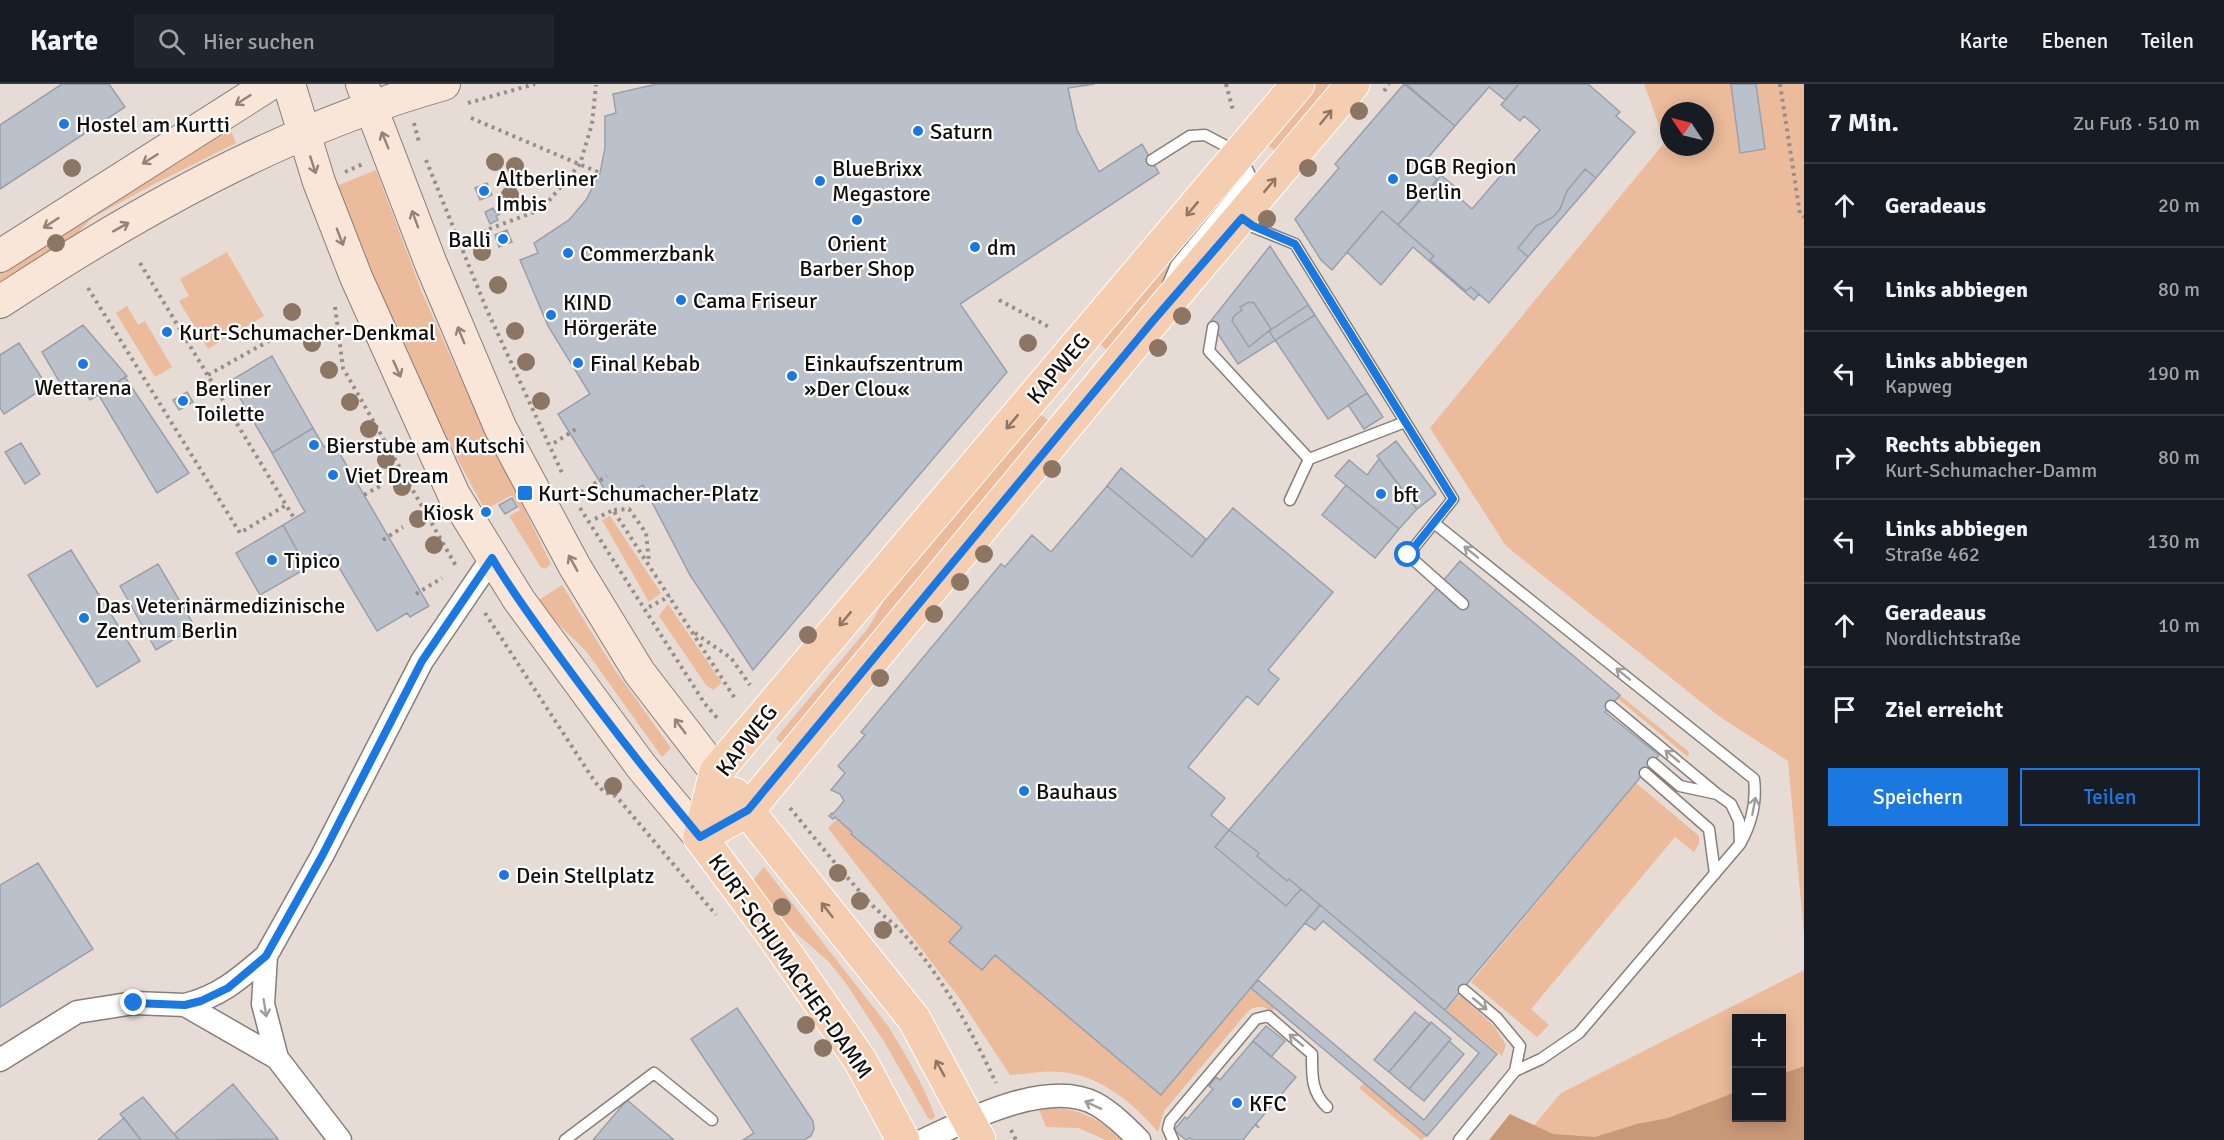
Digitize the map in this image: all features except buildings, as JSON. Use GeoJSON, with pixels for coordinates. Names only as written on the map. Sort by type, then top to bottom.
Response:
{"type":"FeatureCollection","features":[{"type":"Feature","properties":{"kind":"main road"},"geometry":{"type":"LineString","coordinates":[[0,256],[270,84]]}},
{"type":"Feature","properties":{"kind":"main road"},"geometry":{"type":"LineString","coordinates":[[289,84],[319,182],[345,288]]}},
{"type":"Feature","properties":{"kind":"main road","name":"KAPWEG"},"geometry":{"type":"LineString","coordinates":[[700,837],[716,772],[1060,343],[1239,153],[1298,84]]}},
{"type":"Feature","properties":{"kind":"main road","name":"KAPWEG"},"geometry":{"type":"LineString","coordinates":[[700,837],[748,810],[1152,322],[1353,84]]}},
{"type":"Feature","properties":{"kind":"main road"},"geometry":{"type":"LineString","coordinates":[[0,302],[70,255],[229,168],[303,133],[367,95],[452,94]]}},
{"type":"Feature","properties":{"kind":"main road"},"geometry":{"type":"LineString","coordinates":[[367,95],[431,264],[500,427],[574,567],[639,672],[914,1019],[974,1130]]}},
{"type":"Feature","properties":{"kind":"main road","name":"KURT-SCHUMACHER-DAMM"},"geometry":{"type":"LineString","coordinates":[[345,288],[454,495],[508,585],[590,699],[641,766],[700,837],[761,919],[860,1060],[903,1140]]}},
{"type":"Feature","properties":{"kind":"main road"},"geometry":{"type":"LineString","coordinates":[[1060,343],[1100,385]]}},
{"type":"Feature","properties":{"kind":"street"},"geometry":{"type":"LineString","coordinates":[[0,1060],[77,1012],[134,1003],[185,1005],[201,1001],[228,988],[266,956],[322,856],[422,661],[492,558]]}},
{"type":"Feature","properties":{"kind":"street"},"geometry":{"type":"LineString","coordinates":[[266,956],[263,1004],[277,1058]]}},
{"type":"Feature","properties":{"kind":"street"},"geometry":{"type":"LineString","coordinates":[[185,1005],[277,1058],[340,1140]]}},
{"type":"Feature","properties":{"kind":"street"},"geometry":{"type":"LineString","coordinates":[[924,1140],[974,1130],[1038,1097],[1065,1095],[1095,1103],[1126,1126],[1139,1140]]}},
{"type":"Feature","properties":{"kind":"lane"},"geometry":{"type":"LineString","coordinates":[[1152,160],[1190,136],[1205,135],[1239,153],[1250,175],[1176,265],[1152,322]]}},
{"type":"Feature","properties":{"kind":"lane"},"geometry":{"type":"LineString","coordinates":[[1242,218],[1253,226],[1295,244],[1453,499],[1408,555],[1463,604]]}},
{"type":"Feature","properties":{"kind":"lane"},"geometry":{"type":"LineString","coordinates":[[1213,327],[1209,351],[1309,459]]}},
{"type":"Feature","properties":{"kind":"lane"},"geometry":{"type":"LineString","coordinates":[[1290,500],[1309,459],[1405,422]]}},
{"type":"Feature","properties":{"kind":"lane"},"geometry":{"type":"LineString","coordinates":[[1434,523],[1754,779],[1756,795],[1750,826],[1740,844],[1579,1033],[1541,1059],[1515,1071],[1459,1140]]}},
{"type":"Feature","properties":{"kind":"lane"},"geometry":{"type":"LineString","coordinates":[[1611,706],[1731,804],[1739,821],[1740,844]]}},
{"type":"Feature","properties":{"kind":"lane"},"geometry":{"type":"LineString","coordinates":[[1653,763],[1680,786],[1717,794]]}},
{"type":"Feature","properties":{"kind":"lane"},"geometry":{"type":"LineString","coordinates":[[1645,773],[1709,829],[1715,874]]}},
{"type":"Feature","properties":{"kind":"lane"},"geometry":{"type":"LineString","coordinates":[[1464,990],[1497,1018],[1520,1046],[1515,1071]]}},
{"type":"Feature","properties":{"kind":"lane"},"geometry":{"type":"LineString","coordinates":[[1173,1140],[1168,1129],[1170,1121],[1256,1019],[1268,1016],[1312,1054],[1312,1080],[1318,1098],[1327,1107]]}},
{"type":"Feature","properties":{"kind":"lane"},"geometry":{"type":"LineString","coordinates":[[565,1140],[654,1073],[712,1120]]}},
{"type":"Feature","properties":{"kind":"path"},"geometry":{"type":"LineString","coordinates":[[452,94],[535,84]]}},
{"type":"Feature","properties":{"kind":"path"},"geometry":{"type":"LineString","coordinates":[[1226,84],[1233,110]]}},
{"type":"Feature","properties":{"kind":"path"},"geometry":{"type":"LineString","coordinates":[[1780,84],[1800,214],[1804,217]]}},
{"type":"Feature","properties":{"kind":"path"},"geometry":{"type":"LineString","coordinates":[[468,237],[542,209],[580,164],[592,124],[596,85]]}},
{"type":"Feature","properties":{"kind":"path"},"geometry":{"type":"LineString","coordinates":[[471,118],[600,173]]}},
{"type":"Feature","properties":{"kind":"path"},"geometry":{"type":"LineString","coordinates":[[424,154],[486,308],[566,481]]}},
{"type":"Feature","properties":{"kind":"path"},"geometry":{"type":"LineString","coordinates":[[342,173],[371,161]]}},
{"type":"Feature","properties":{"kind":"path"},"geometry":{"type":"LineString","coordinates":[[140,263],[294,518]]}},
{"type":"Feature","properties":{"kind":"path"},"geometry":{"type":"LineString","coordinates":[[88,288],[240,533],[286,505]]}},
{"type":"Feature","properties":{"kind":"path"},"geometry":{"type":"LineString","coordinates":[[345,288],[343,368],[457,569]]}},
{"type":"Feature","properties":{"kind":"path"},"geometry":{"type":"LineString","coordinates":[[999,300],[1060,343]]}},
{"type":"Feature","properties":{"kind":"path"},"geometry":{"type":"LineString","coordinates":[[208,375],[290,329]]}},
{"type":"Feature","properties":{"kind":"path"},"geometry":{"type":"LineString","coordinates":[[554,443],[576,429]]}},
{"type":"Feature","properties":{"kind":"path"},"geometry":{"type":"LineString","coordinates":[[581,492],[607,476]]}},
{"type":"Feature","properties":{"kind":"path"},"geometry":{"type":"LineString","coordinates":[[364,495],[380,486]]}},
{"type":"Feature","properties":{"kind":"path"},"geometry":{"type":"LineString","coordinates":[[575,500],[705,704]]}},
{"type":"Feature","properties":{"kind":"path"},"geometry":{"type":"LineString","coordinates":[[595,519],[613,510],[629,509],[646,533],[649,565]]}},
{"type":"Feature","properties":{"kind":"path"},"geometry":{"type":"LineString","coordinates":[[613,510],[694,632],[736,701]]}},
{"type":"Feature","properties":{"kind":"path"},"geometry":{"type":"LineString","coordinates":[[383,540],[404,527]]}},
{"type":"Feature","properties":{"kind":"path"},"geometry":{"type":"LineString","coordinates":[[416,594],[442,578]]}},
{"type":"Feature","properties":{"kind":"path"},"geometry":{"type":"LineString","coordinates":[[649,608],[670,596]]}},
{"type":"Feature","properties":{"kind":"path"},"geometry":{"type":"LineString","coordinates":[[489,619],[595,783],[604,792],[616,796],[722,921]]}},
{"type":"Feature","properties":{"kind":"path"},"geometry":{"type":"LineString","coordinates":[[694,632],[731,658],[750,685]]}},
{"type":"Feature","properties":{"kind":"path"},"geometry":{"type":"LineString","coordinates":[[802,822],[875,908],[903,933],[930,967],[954,1002],[997,1086]]}},
{"type":"Feature","properties":{"kind":"shaded area"},"geometry":{"type":"Polygon","coordinates":[[[1316,84],[1332,84],[1279,154],[1266,144],[1316,84]]]}},
{"type":"Feature","properties":{"kind":"shaded area"},"geometry":{"type":"Polygon","coordinates":[[[1644,84],[1804,84],[1804,935],[1788,761],[1720,717],[1506,546],[1430,428],[1660,148],[1660,156],[1714,156],[1714,102],[1660,102],[1660,128],[1644,84]]]}},
{"type":"Feature","properties":{"kind":"shaded area"},"geometry":{"type":"Polygon","coordinates":[[[230,128],[236,143],[92,218],[71,240],[0,286],[0,272],[138,182],[230,128]]]}},
{"type":"Feature","properties":{"kind":"shaded area"},"geometry":{"type":"Polygon","coordinates":[[[376,170],[423,295],[551,564],[545,569],[540,566],[509,516],[520,510],[512,495],[485,510],[422,393],[334,187],[376,170]]]}},
{"type":"Feature","properties":{"kind":"shaded area"},"geometry":{"type":"Polygon","coordinates":[[[1238,176],[1243,180],[1112,354],[1096,341],[1238,176]]]}},
{"type":"Feature","properties":{"kind":"shaded area"},"geometry":{"type":"Polygon","coordinates":[[[227,252],[264,316],[208,349],[179,301],[189,296],[180,279],[227,252]]]}},
{"type":"Feature","properties":{"kind":"shaded area"},"geometry":{"type":"Polygon","coordinates":[[[127,306],[138,325],[145,321],[172,367],[155,377],[116,313],[127,306]]]}},
{"type":"Feature","properties":{"kind":"shaded area"},"geometry":{"type":"Polygon","coordinates":[[[1036,411],[1052,423],[784,747],[776,738],[869,627],[891,588],[1036,411]]]}},
{"type":"Feature","properties":{"kind":"shaded area"},"geometry":{"type":"Polygon","coordinates":[[[610,516],[661,593],[649,602],[602,520],[610,516]]]}},
{"type":"Feature","properties":{"kind":"shaded area"},"geometry":{"type":"Polygon","coordinates":[[[562,585],[615,670],[671,748],[662,757],[586,651],[552,618],[539,600],[562,585]]]}},
{"type":"Feature","properties":{"kind":"shaded area"},"geometry":{"type":"Polygon","coordinates":[[[668,604],[722,683],[713,690],[706,685],[659,616],[668,604]]]}},
{"type":"Feature","properties":{"kind":"shaded area"},"geometry":{"type":"Polygon","coordinates":[[[1620,695],[1689,752],[1688,757],[1617,698],[1620,695]]]}},
{"type":"Feature","properties":{"kind":"shaded area"},"geometry":{"type":"Polygon","coordinates":[[[1636,783],[1699,836],[1699,844],[1694,852],[1675,837],[1531,1009],[1549,1025],[1537,1037],[1471,982],[1636,783]]]}},
{"type":"Feature","properties":{"kind":"shaded area"},"geometry":{"type":"Polygon","coordinates":[[[837,819],[852,832],[851,834],[962,927],[950,942],[982,970],[995,955],[1161,1095],[1251,988],[1274,1008],[1272,1012],[1260,1007],[1249,1010],[1164,1111],[1158,1132],[1127,1101],[1090,1079],[1056,1072],[1010,1075],[960,999],[828,828],[837,819]]]}},
{"type":"Feature","properties":{"kind":"shaded area"},"geometry":{"type":"Polygon","coordinates":[[[764,867],[888,1026],[925,1093],[935,1116],[932,1120],[928,1118],[885,1043],[845,982],[828,961],[780,919],[751,883],[764,867]]]}},
{"type":"Feature","properties":{"kind":"shaded area"},"geometry":{"type":"Polygon","coordinates":[[[1804,970],[1804,1066],[1786,1075],[1786,1014],[1732,1014],[1732,1102],[1657,1140],[1522,1140],[1561,1093],[1804,970]]]}},
{"type":"Feature","properties":{"kind":"shaded area"},"geometry":{"type":"Polygon","coordinates":[[[1460,995],[1494,1026],[1506,1045],[1502,1056],[1445,1010],[1460,995]]]}},
{"type":"Feature","properties":{"kind":"shaded area"},"geometry":{"type":"Polygon","coordinates":[[[1804,1066],[1804,1140],[1489,1140],[1510,1114],[1553,1134],[1595,1137],[1637,1124],[1668,1118],[1732,1094],[1732,1122],[1786,1122],[1786,1073],[1804,1066]]]}},
{"type":"Feature","properties":{"kind":"shaded area"},"geometry":{"type":"Polygon","coordinates":[[[1364,1083],[1427,1136],[1421,1140],[1359,1088],[1364,1083]]]}},
{"type":"Feature","properties":{"kind":"shaded area"},"geometry":{"type":"Polygon","coordinates":[[[1051,1108],[1071,1110],[1089,1116],[1105,1126],[1120,1140],[1106,1140],[1078,1128],[1046,1127],[1039,1110],[1051,1108]]]}},
{"type":"Feature","properties":{"kind":"place","name":"Hostel am Kurtti"},"geometry":{"type":"Point","coordinates":[64,124]}},
{"type":"Feature","properties":{"kind":"place","name":"Saturn"},"geometry":{"type":"Point","coordinates":[918,131]}},
{"type":"Feature","properties":{"kind":"place","name":"DGB Region Berlin"},"geometry":{"type":"Point","coordinates":[1393,179]}},
{"type":"Feature","properties":{"kind":"place","name":"BlueBrixx Megastore"},"geometry":{"type":"Point","coordinates":[820,181]}},
{"type":"Feature","properties":{"kind":"place","name":"Altberliner Imbis"},"geometry":{"type":"Point","coordinates":[484,191]}},
{"type":"Feature","properties":{"kind":"place","name":"Orient Barber Shop"},"geometry":{"type":"Point","coordinates":[857,220]}},
{"type":"Feature","properties":{"kind":"place","name":"Balli"},"geometry":{"type":"Point","coordinates":[503,239]}},
{"type":"Feature","properties":{"kind":"place","name":"dm"},"geometry":{"type":"Point","coordinates":[975,247]}},
{"type":"Feature","properties":{"kind":"place","name":"Commerzbank"},"geometry":{"type":"Point","coordinates":[568,253]}},
{"type":"Feature","properties":{"kind":"place","name":"Cama Friseur"},"geometry":{"type":"Point","coordinates":[681,300]}},
{"type":"Feature","properties":{"kind":"place","name":"KIND Hörgeräte"},"geometry":{"type":"Point","coordinates":[551,315]}},
{"type":"Feature","properties":{"kind":"place","name":"Kurt-Schumacher-Denkmal"},"geometry":{"type":"Point","coordinates":[167,332]}},
{"type":"Feature","properties":{"kind":"place","name":"Final Kebab"},"geometry":{"type":"Point","coordinates":[578,363]}},
{"type":"Feature","properties":{"kind":"place","name":"Wettarena"},"geometry":{"type":"Point","coordinates":[83,364]}},
{"type":"Feature","properties":{"kind":"place","name":"Einkaufszentrum »Der Clou«"},"geometry":{"type":"Point","coordinates":[792,376]}},
{"type":"Feature","properties":{"kind":"place","name":"Berliner Toilette"},"geometry":{"type":"Point","coordinates":[183,401]}},
{"type":"Feature","properties":{"kind":"place","name":"Bierstube am Kutschi"},"geometry":{"type":"Point","coordinates":[314,445]}},
{"type":"Feature","properties":{"kind":"place","name":"Viet Dream"},"geometry":{"type":"Point","coordinates":[333,475]}},
{"type":"Feature","properties":{"kind":"place","name":"Kurt-Schumacher-Platz"},"geometry":{"type":"Point","coordinates":[525,493]}},
{"type":"Feature","properties":{"kind":"place","name":"bft"},"geometry":{"type":"Point","coordinates":[1381,494]}},
{"type":"Feature","properties":{"kind":"place","name":"Kiosk"},"geometry":{"type":"Point","coordinates":[486,512]}},
{"type":"Feature","properties":{"kind":"place","name":"Tipico"},"geometry":{"type":"Point","coordinates":[272,560]}},
{"type":"Feature","properties":{"kind":"place","name":"Das Veterinärmedizinische Zentrum Berlin"},"geometry":{"type":"Point","coordinates":[84,618]}},
{"type":"Feature","properties":{"kind":"place","name":"Bauhaus"},"geometry":{"type":"Point","coordinates":[1024,791]}},
{"type":"Feature","properties":{"kind":"place","name":"Dein Stellplatz"},"geometry":{"type":"Point","coordinates":[504,875]}},
{"type":"Feature","properties":{"kind":"place","name":"KFC"},"geometry":{"type":"Point","coordinates":[1237,1103]}},
{"type":"Feature","properties":{"kind":"route"},"geometry":{"type":"LineString","coordinates":[[134,1003],[185,1005],[201,1001],[228,988],[266,956],[322,856],[422,661],[492,558],[508,585],[590,699],[641,766],[700,837],[748,810],[1152,322],[1242,218],[1253,226],[1295,244],[1453,499],[1408,555]]}}]}
